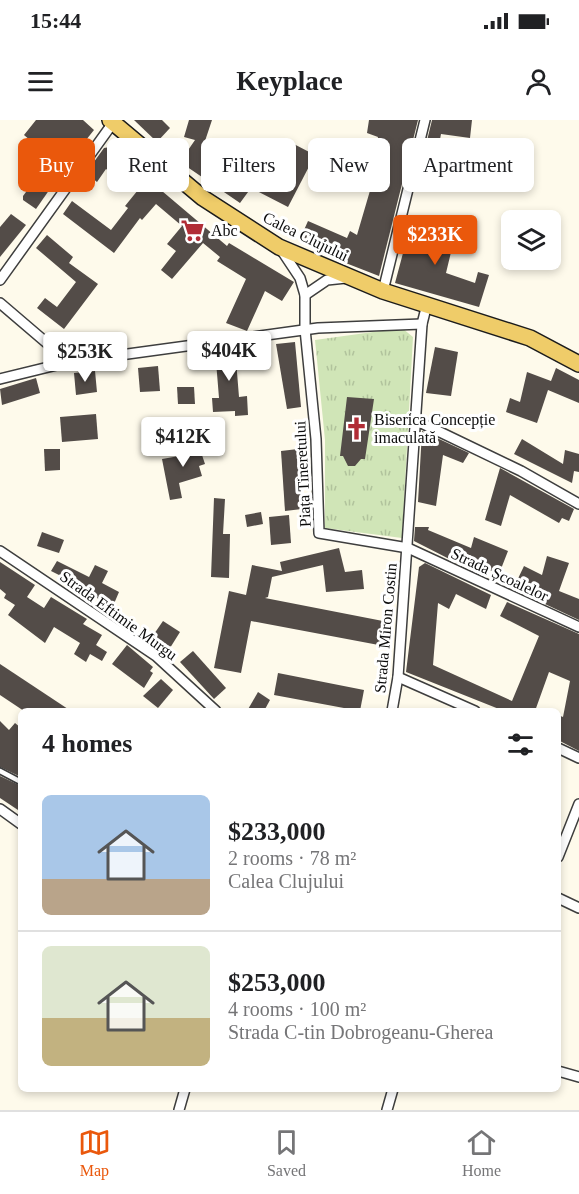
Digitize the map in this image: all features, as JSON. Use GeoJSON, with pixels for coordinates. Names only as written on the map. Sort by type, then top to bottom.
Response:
{"type":"FeatureCollection","features":[{"type":"Feature","properties":{"kind":"main road","name":"Calea Clujului"},"geometry":{"type":"LineString","coordinates":[[113,121],[204,198],[279,247],[383,291],[530,338],[579,364]]}},
{"type":"Feature","properties":{"kind":"street"},"geometry":{"type":"LineString","coordinates":[[383,291],[425,120]]}},
{"type":"Feature","properties":{"kind":"street"},"geometry":{"type":"LineString","coordinates":[[0,280],[113,121]]}},
{"type":"Feature","properties":{"kind":"street","name":"Piața Tineretului"},"geometry":{"type":"LineString","coordinates":[[279,247],[300,278],[305,295],[305,329],[316,439],[319,533],[408,548]]}},
{"type":"Feature","properties":{"kind":"street"},"geometry":{"type":"LineString","coordinates":[[305,295],[327,280],[350,277]]}},
{"type":"Feature","properties":{"kind":"street"},"geometry":{"type":"LineString","coordinates":[[0,303],[69,362]]}},
{"type":"Feature","properties":{"kind":"street"},"geometry":{"type":"LineString","coordinates":[[408,548],[422,324],[428,304]]}},
{"type":"Feature","properties":{"kind":"street"},"geometry":{"type":"LineString","coordinates":[[0,379],[69,362],[305,329],[422,324]]}},
{"type":"Feature","properties":{"kind":"street"},"geometry":{"type":"LineString","coordinates":[[415,420],[520,471],[579,504]]}},
{"type":"Feature","properties":{"kind":"street","name":"Strada Școalelor"},"geometry":{"type":"LineString","coordinates":[[408,548],[579,627]]}},
{"type":"Feature","properties":{"kind":"street","name":"Strada Miron Costin"},"geometry":{"type":"LineString","coordinates":[[393,708],[398,677],[408,548]]}},
{"type":"Feature","properties":{"kind":"street","name":"Strada Eftimie Murgu"},"geometry":{"type":"LineString","coordinates":[[0,551],[156,656],[213,708]]}},
{"type":"Feature","properties":{"kind":"street"},"geometry":{"type":"LineString","coordinates":[[398,677],[468,708]]}},
{"type":"Feature","properties":{"kind":"street"},"geometry":{"type":"LineString","coordinates":[[561,749],[579,758]]}},
{"type":"Feature","properties":{"kind":"street"},"geometry":{"type":"LineString","coordinates":[[561,849],[579,804]]}},
{"type":"Feature","properties":{"kind":"street"},"geometry":{"type":"LineString","coordinates":[[0,809],[18,822]]}},
{"type":"Feature","properties":{"kind":"street"},"geometry":{"type":"LineString","coordinates":[[561,899],[579,908]]}},
{"type":"Feature","properties":{"kind":"street"},"geometry":{"type":"LineString","coordinates":[[561,1072],[579,1077]]}},
{"type":"Feature","properties":{"kind":"street"},"geometry":{"type":"LineString","coordinates":[[178,1110],[184,1092]]}},
{"type":"Feature","properties":{"kind":"street"},"geometry":{"type":"LineString","coordinates":[[387,1110],[392,1092]]}},
{"type":"Feature","properties":{"kind":"lane"},"geometry":{"type":"LineString","coordinates":[[0,771],[18,780]]}},
{"type":"Feature","properties":{"kind":"green space"},"geometry":{"type":"Polygon","coordinates":[[[402,328],[413,337],[402,538],[325,528],[325,440],[315,340],[402,328]]]}},
{"type":"Feature","properties":{"kind":"building"},"geometry":{"type":"Polygon","coordinates":[[[36,120],[83,120],[94,130],[88,138],[28,138],[24,135],[36,120]]]}},
{"type":"Feature","properties":{"kind":"building"},"geometry":{"type":"Polygon","coordinates":[[[134,120],[162,120],[170,128],[161,138],[153,138],[134,120]]]}},
{"type":"Feature","properties":{"kind":"building"},"geometry":{"type":"Polygon","coordinates":[[[189,120],[212,120],[206,138],[201,138],[201,176],[189,168],[189,149],[195,140],[184,137],[189,120]]]}},
{"type":"Feature","properties":{"kind":"building"},"geometry":{"type":"Polygon","coordinates":[[[369,120],[418,120],[414,138],[402,138],[402,184],[379,276],[338,260],[339,257],[300,239],[308,221],[347,238],[350,231],[357,235],[370,192],[390,192],[390,138],[378,138],[367,133],[369,120]]]}},
{"type":"Feature","properties":{"kind":"building"},"geometry":{"type":"Polygon","coordinates":[[[432,120],[472,120],[470,138],[441,134],[440,138],[428,138],[432,120]]]}},
{"type":"Feature","properties":{"kind":"building"},"geometry":{"type":"Polygon","coordinates":[[[296,145],[308,151],[308,168],[296,192],[296,145]]]}},
{"type":"Feature","properties":{"kind":"building"},"geometry":{"type":"Polygon","coordinates":[[[104,148],[107,148],[107,170],[97,182],[95,180],[95,160],[104,148]]]}},
{"type":"Feature","properties":{"kind":"building"},"geometry":{"type":"Polygon","coordinates":[[[26,192],[48,192],[36,209],[23,200],[26,192]]]}},
{"type":"Feature","properties":{"kind":"building"},"geometry":{"type":"Polygon","coordinates":[[[136,192],[163,192],[227,246],[229,243],[294,282],[282,301],[265,291],[247,331],[226,323],[246,279],[217,261],[220,257],[203,243],[172,279],[161,270],[176,251],[167,244],[182,226],[156,204],[142,220],[140,218],[114,253],[63,214],[72,201],[111,230],[128,208],[125,206],[136,192]]]}},
{"type":"Feature","properties":{"kind":"building"},"geometry":{"type":"Polygon","coordinates":[[[224,192],[248,192],[240,203],[224,192]]]}},
{"type":"Feature","properties":{"kind":"building"},"geometry":{"type":"Polygon","coordinates":[[[259,192],[296,192],[288,207],[259,192]]]}},
{"type":"Feature","properties":{"kind":"building"},"geometry":{"type":"Polygon","coordinates":[[[11,214],[26,225],[0,257],[0,227],[11,214]]]}},
{"type":"Feature","properties":{"kind":"building"},"geometry":{"type":"Polygon","coordinates":[[[408,216],[444,225],[438,245],[452,248],[446,273],[475,283],[478,272],[489,275],[479,307],[395,283],[410,227],[406,226],[408,216]]]}},
{"type":"Feature","properties":{"kind":"building"},"geometry":{"type":"Polygon","coordinates":[[[47,235],[73,257],[69,263],[98,284],[64,329],[37,308],[45,298],[57,307],[76,282],[36,248],[47,235]]]}},
{"type":"Feature","properties":{"kind":"building"},"geometry":{"type":"Polygon","coordinates":[[[295,342],[301,407],[287,409],[276,344],[295,342]]]}},
{"type":"Feature","properties":{"kind":"building"},"geometry":{"type":"Polygon","coordinates":[[[242,345],[244,360],[236,360],[239,397],[247,396],[248,415],[235,416],[235,411],[213,412],[212,398],[219,398],[215,349],[242,345]]]}},
{"type":"Feature","properties":{"kind":"building"},"geometry":{"type":"Polygon","coordinates":[[[435,347],[458,352],[451,396],[426,393],[435,347]]]}},
{"type":"Feature","properties":{"kind":"building"},"geometry":{"type":"Polygon","coordinates":[[[158,366],[160,391],[140,392],[138,368],[158,366]]]}},
{"type":"Feature","properties":{"kind":"building"},"geometry":{"type":"Polygon","coordinates":[[[556,368],[579,380],[579,403],[548,390],[537,423],[506,412],[510,398],[520,402],[527,372],[551,381],[556,368]]]}},
{"type":"Feature","properties":{"kind":"building"},"geometry":{"type":"Polygon","coordinates":[[[95,371],[97,392],[76,395],[74,373],[95,371]]]}},
{"type":"Feature","properties":{"kind":"building"},"geometry":{"type":"Polygon","coordinates":[[[36,378],[40,393],[2,405],[0,389],[36,378]]]}},
{"type":"Feature","properties":{"kind":"building"},"geometry":{"type":"Polygon","coordinates":[[[177,387],[194,387],[195,404],[178,404],[177,387]]]}},
{"type":"Feature","properties":{"kind":"building","name":"Biserica Concepție imaculată"},"geometry":{"type":"Polygon","coordinates":[[[347,397],[374,399],[365,459],[361,459],[355,466],[348,466],[343,456],[340,456],[347,397]]]}},
{"type":"Feature","properties":{"kind":"building"},"geometry":{"type":"Polygon","coordinates":[[[96,414],[98,439],[62,442],[60,417],[96,414]]]}},
{"type":"Feature","properties":{"kind":"building"},"geometry":{"type":"Polygon","coordinates":[[[422,431],[469,453],[463,463],[443,455],[436,506],[418,502],[422,431]]]}},
{"type":"Feature","properties":{"kind":"building"},"geometry":{"type":"Polygon","coordinates":[[[522,439],[563,464],[565,450],[579,454],[579,472],[574,471],[572,483],[514,454],[522,439]]]}},
{"type":"Feature","properties":{"kind":"building"},"geometry":{"type":"Polygon","coordinates":[[[197,440],[205,464],[199,466],[202,476],[179,483],[182,498],[170,500],[162,459],[185,455],[182,444],[197,440]]]}},
{"type":"Feature","properties":{"kind":"building"},"geometry":{"type":"Polygon","coordinates":[[[44,449],[60,449],[60,470],[45,471],[44,449]]]}},
{"type":"Feature","properties":{"kind":"building"},"geometry":{"type":"Polygon","coordinates":[[[298,449],[302,509],[285,511],[281,451],[298,449]]]}},
{"type":"Feature","properties":{"kind":"building"},"geometry":{"type":"Polygon","coordinates":[[[500,468],[574,509],[569,521],[562,518],[559,523],[510,495],[501,526],[485,520],[500,468]]]}},
{"type":"Feature","properties":{"kind":"building"},"geometry":{"type":"Polygon","coordinates":[[[214,498],[225,499],[223,534],[230,534],[229,578],[211,577],[214,498]]]}},
{"type":"Feature","properties":{"kind":"building"},"geometry":{"type":"Polygon","coordinates":[[[261,512],[263,524],[247,527],[245,515],[261,512]]]}},
{"type":"Feature","properties":{"kind":"building"},"geometry":{"type":"Polygon","coordinates":[[[289,515],[291,543],[271,545],[269,517],[289,515]]]}},
{"type":"Feature","properties":{"kind":"building"},"geometry":{"type":"Polygon","coordinates":[[[415,527],[429,527],[428,530],[471,548],[474,537],[508,551],[499,574],[467,561],[465,567],[414,541],[415,527]]]}},
{"type":"Feature","properties":{"kind":"building"},"geometry":{"type":"Polygon","coordinates":[[[42,532],[64,540],[59,553],[37,546],[42,532]]]}},
{"type":"Feature","properties":{"kind":"building"},"geometry":{"type":"Polygon","coordinates":[[[339,548],[345,572],[362,570],[364,589],[326,592],[323,565],[272,577],[268,597],[265,598],[388,622],[384,646],[251,621],[241,673],[214,668],[229,591],[246,595],[252,565],[282,571],[280,562],[339,548]]]}},
{"type":"Feature","properties":{"kind":"building"},"geometry":{"type":"Polygon","coordinates":[[[547,556],[569,563],[559,591],[579,599],[579,620],[513,589],[524,566],[542,575],[547,556]]]}},
{"type":"Feature","properties":{"kind":"building"},"geometry":{"type":"Polygon","coordinates":[[[57,561],[89,577],[95,565],[108,571],[102,583],[119,592],[113,606],[69,584],[71,581],[51,571],[57,561]]]}},
{"type":"Feature","properties":{"kind":"building"},"geometry":{"type":"Polygon","coordinates":[[[0,562],[35,585],[27,597],[44,608],[51,597],[87,619],[83,624],[102,635],[96,645],[107,652],[102,661],[90,654],[86,662],[74,654],[80,643],[54,627],[45,643],[8,615],[15,605],[4,598],[6,594],[0,589],[0,562]]]}},
{"type":"Feature","properties":{"kind":"building"},"geometry":{"type":"Polygon","coordinates":[[[425,563],[491,595],[486,609],[456,594],[449,609],[438,603],[433,665],[512,701],[539,636],[500,616],[507,602],[579,634],[579,751],[561,742],[561,716],[563,717],[570,681],[549,672],[536,708],[496,708],[406,672],[419,567],[425,563]]]}},
{"type":"Feature","properties":{"kind":"building"},"geometry":{"type":"Polygon","coordinates":[[[163,621],[180,632],[170,648],[152,637],[163,621]]]}},
{"type":"Feature","properties":{"kind":"building"},"geometry":{"type":"Polygon","coordinates":[[[127,645],[153,667],[150,671],[153,673],[144,688],[112,664],[127,645]]]}},
{"type":"Feature","properties":{"kind":"building"},"geometry":{"type":"Polygon","coordinates":[[[193,651],[226,688],[214,699],[180,662],[193,651]]]}},
{"type":"Feature","properties":{"kind":"building"},"geometry":{"type":"Polygon","coordinates":[[[0,664],[66,708],[20,708],[0,695],[0,664]]]}},
{"type":"Feature","properties":{"kind":"building"},"geometry":{"type":"Polygon","coordinates":[[[278,673],[364,690],[361,708],[344,708],[274,695],[278,673]]]}},
{"type":"Feature","properties":{"kind":"building"},"geometry":{"type":"Polygon","coordinates":[[[161,679],[173,690],[158,708],[143,696],[161,679]]]}},
{"type":"Feature","properties":{"kind":"building"},"geometry":{"type":"Polygon","coordinates":[[[258,692],[270,700],[266,708],[249,708],[258,692]]]}},
{"type":"Feature","properties":{"kind":"building"},"geometry":{"type":"Polygon","coordinates":[[[0,721],[9,730],[15,723],[18,726],[18,776],[0,767],[0,721]]]}},
{"type":"Feature","properties":{"kind":"building"},"geometry":{"type":"Polygon","coordinates":[[[0,776],[18,785],[18,810],[0,798],[0,776]]]}},
{"type":"Feature","properties":{"kind":"place","name":"Abc"},"geometry":{"type":"Point","coordinates":[193,230]}},
{"type":"Feature","properties":{"kind":"place","name":"Biserica Concepție imaculată"},"geometry":{"type":"Point","coordinates":[356,428]}}]}
